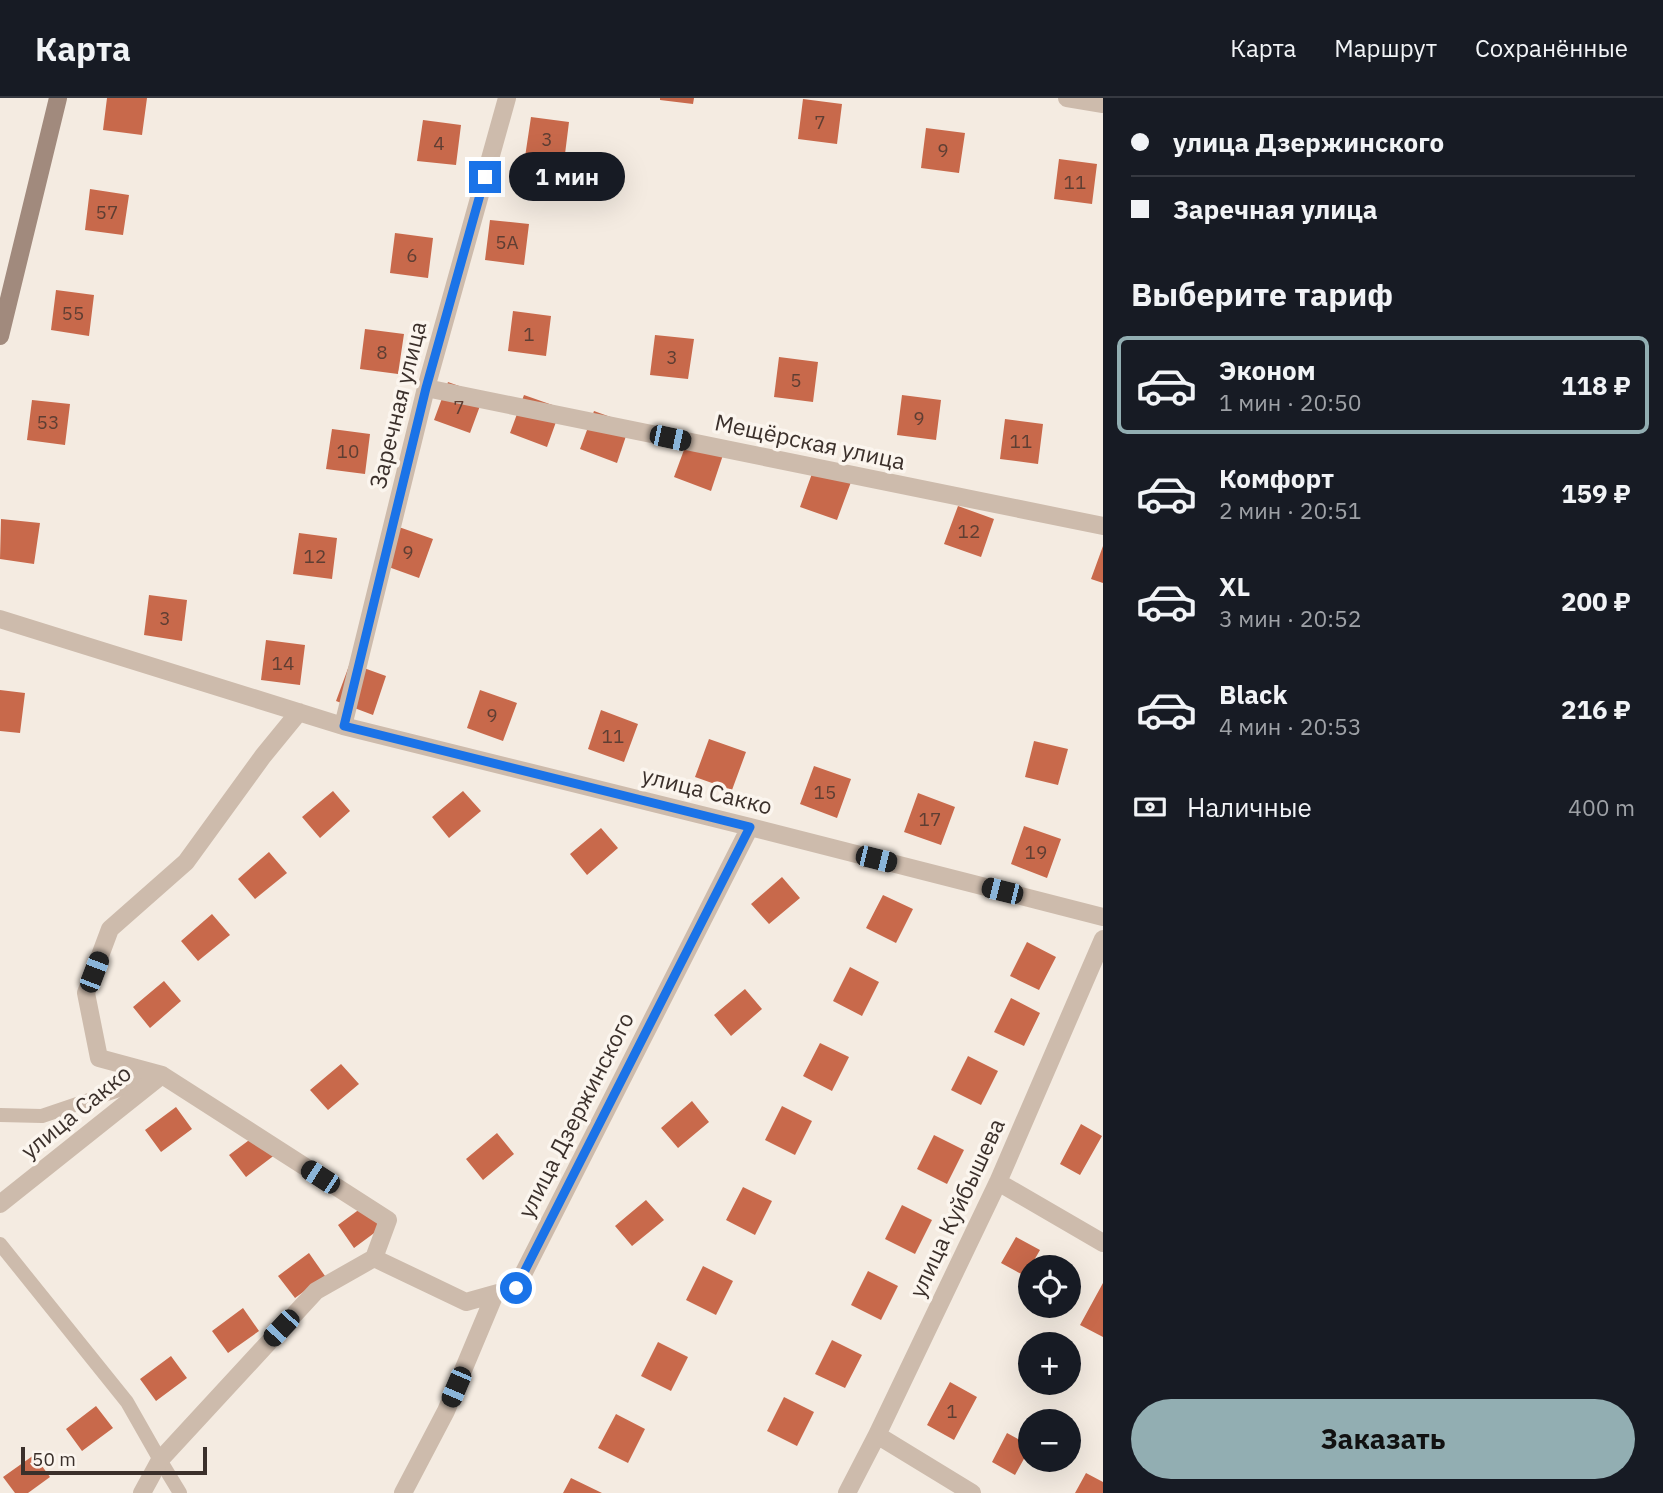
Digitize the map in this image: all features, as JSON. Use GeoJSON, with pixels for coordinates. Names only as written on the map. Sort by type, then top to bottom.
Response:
{"type":"FeatureCollection","features":[{"type":"Feature","properties":{"kind":"main road"},"geometry":{"type":"LineString","coordinates":[[0,336],[58,98]]}},
{"type":"Feature","properties":{"kind":"street","name":"Заречная улица"},"geometry":{"type":"LineString","coordinates":[[344,726],[426,388],[507,98]]}},
{"type":"Feature","properties":{"kind":"street"},"geometry":{"type":"LineString","coordinates":[[1067,98],[1103,104]]}},
{"type":"Feature","properties":{"kind":"street","name":"Мещёрская улица"},"geometry":{"type":"LineString","coordinates":[[426,388],[1103,526]]}},
{"type":"Feature","properties":{"kind":"street","name":"улица Сакко"},"geometry":{"type":"LineString","coordinates":[[0,619],[344,726],[1103,917]]}},
{"type":"Feature","properties":{"kind":"street","name":"улица Сакко"},"geometry":{"type":"LineString","coordinates":[[162,1075],[99,1058],[86,993],[110,929],[186,862],[299,712]]}},
{"type":"Feature","properties":{"kind":"street","name":"улица Дзержинского"},"geometry":{"type":"LineString","coordinates":[[373,1258],[466,1302],[516,1288],[750,827]]}},
{"type":"Feature","properties":{"kind":"street","name":"улица Куйбышева"},"geometry":{"type":"LineString","coordinates":[[847,1493],[998,1182],[1103,939]]}},
{"type":"Feature","properties":{"kind":"street"},"geometry":{"type":"LineString","coordinates":[[142,1493],[160,1460],[316,1291],[373,1258],[388,1220],[162,1075]]}},
{"type":"Feature","properties":{"kind":"street","name":"улица Сакко"},"geometry":{"type":"LineString","coordinates":[[0,1204],[162,1075]]}},
{"type":"Feature","properties":{"kind":"street"},"geometry":{"type":"LineString","coordinates":[[998,1182],[1103,1243]]}},
{"type":"Feature","properties":{"kind":"street"},"geometry":{"type":"LineString","coordinates":[[403,1493],[446,1411],[495,1294]]}},
{"type":"Feature","properties":{"kind":"street"},"geometry":{"type":"LineString","coordinates":[[877,1435],[972,1493]]}},
{"type":"Feature","properties":{"kind":"lane"},"geometry":{"type":"LineString","coordinates":[[0,1115],[42,1116],[162,1075]]}},
{"type":"Feature","properties":{"kind":"lane"},"geometry":{"type":"LineString","coordinates":[[0,1244],[127,1402],[180,1493]]}},
{"type":"Feature","properties":{"kind":"building"},"geometry":{"type":"Polygon","coordinates":[[[107,98],[147,98],[142,135],[103,130],[107,98]]]}},
{"type":"Feature","properties":{"kind":"building"},"geometry":{"type":"Polygon","coordinates":[[[660,98],[694,98],[693,104],[660,98]]]}},
{"type":"Feature","properties":{"kind":"building"},"geometry":{"type":"Polygon","coordinates":[[[803,99],[842,104],[837,144],[798,139],[803,99]]]}},
{"type":"Feature","properties":{"kind":"building"},"geometry":{"type":"Polygon","coordinates":[[[531,117],[569,122],[564,162],[525,157],[531,117]]]}},
{"type":"Feature","properties":{"kind":"building"},"geometry":{"type":"Polygon","coordinates":[[[423,120],[461,125],[456,165],[417,161],[423,120]]]}},
{"type":"Feature","properties":{"kind":"building"},"geometry":{"type":"Polygon","coordinates":[[[926,128],[965,133],[959,173],[921,168],[926,128]]]}},
{"type":"Feature","properties":{"kind":"building"},"geometry":{"type":"Polygon","coordinates":[[[1059,159],[1097,164],[1092,204],[1054,199],[1059,159]]]}},
{"type":"Feature","properties":{"kind":"building"},"geometry":{"type":"Polygon","coordinates":[[[90,189],[129,195],[123,235],[85,230],[90,189]]]}},
{"type":"Feature","properties":{"kind":"building"},"geometry":{"type":"Polygon","coordinates":[[[490,220],[529,224],[524,265],[485,260],[490,220]]]}},
{"type":"Feature","properties":{"kind":"building"},"geometry":{"type":"Polygon","coordinates":[[[395,233],[433,238],[428,278],[390,273],[395,233]]]}},
{"type":"Feature","properties":{"kind":"building"},"geometry":{"type":"Polygon","coordinates":[[[56,290],[94,295],[89,336],[51,330],[56,290]]]}},
{"type":"Feature","properties":{"kind":"building"},"geometry":{"type":"Polygon","coordinates":[[[513,311],[551,316],[546,356],[508,351],[513,311]]]}},
{"type":"Feature","properties":{"kind":"building"},"geometry":{"type":"Polygon","coordinates":[[[365,329],[404,334],[398,374],[360,369],[365,329]]]}},
{"type":"Feature","properties":{"kind":"building"},"geometry":{"type":"Polygon","coordinates":[[[655,335],[694,339],[688,379],[650,375],[655,335]]]}},
{"type":"Feature","properties":{"kind":"building"},"geometry":{"type":"Polygon","coordinates":[[[779,357],[818,362],[813,402],[774,397],[779,357]]]}},
{"type":"Feature","properties":{"kind":"building"},"geometry":{"type":"Polygon","coordinates":[[[448,382],[484,395],[470,433],[434,420],[448,382]]]}},
{"type":"Feature","properties":{"kind":"building"},"geometry":{"type":"Polygon","coordinates":[[[524,395],[561,408],[547,447],[510,433],[524,395]]]}},
{"type":"Feature","properties":{"kind":"building"},"geometry":{"type":"Polygon","coordinates":[[[902,395],[941,400],[936,440],[897,435],[902,395]]]}},
{"type":"Feature","properties":{"kind":"building"},"geometry":{"type":"Polygon","coordinates":[[[32,400],[70,404],[65,445],[27,440],[32,400]]]}},
{"type":"Feature","properties":{"kind":"building"},"geometry":{"type":"Polygon","coordinates":[[[594,411],[630,424],[617,463],[580,449],[594,411]]]}},
{"type":"Feature","properties":{"kind":"building"},"geometry":{"type":"Polygon","coordinates":[[[1005,419],[1043,424],[1038,464],[1000,459],[1005,419]]]}},
{"type":"Feature","properties":{"kind":"building"},"geometry":{"type":"Polygon","coordinates":[[[332,429],[370,434],[365,474],[326,469],[332,429]]]}},
{"type":"Feature","properties":{"kind":"building"},"geometry":{"type":"Polygon","coordinates":[[[688,439],[724,452],[711,491],[674,477],[688,439]]]}},
{"type":"Feature","properties":{"kind":"building"},"geometry":{"type":"Polygon","coordinates":[[[814,468],[851,482],[837,520],[800,507],[814,468]]]}},
{"type":"Feature","properties":{"kind":"building"},"geometry":{"type":"Polygon","coordinates":[[[958,506],[994,519],[981,557],[944,544],[958,506]]]}},
{"type":"Feature","properties":{"kind":"building"},"geometry":{"type":"Polygon","coordinates":[[[1,519],[40,523],[34,564],[0,559],[1,519]]]}},
{"type":"Feature","properties":{"kind":"building"},"geometry":{"type":"Polygon","coordinates":[[[396,526],[433,539],[419,578],[383,565],[396,526]]]}},
{"type":"Feature","properties":{"kind":"building"},"geometry":{"type":"Polygon","coordinates":[[[299,533],[337,538],[332,579],[293,574],[299,533]]]}},
{"type":"Feature","properties":{"kind":"building"},"geometry":{"type":"Polygon","coordinates":[[[1103,546],[1103,583],[1091,579],[1103,546]]]}},
{"type":"Feature","properties":{"kind":"building"},"geometry":{"type":"Polygon","coordinates":[[[149,595],[187,600],[182,641],[144,635],[149,595]]]}},
{"type":"Feature","properties":{"kind":"building"},"geometry":{"type":"Polygon","coordinates":[[[266,640],[305,645],[300,685],[261,680],[266,640]]]}},
{"type":"Feature","properties":{"kind":"building"},"geometry":{"type":"Polygon","coordinates":[[[350,663],[386,676],[373,715],[336,701],[350,663]]]}},
{"type":"Feature","properties":{"kind":"building"},"geometry":{"type":"Polygon","coordinates":[[[0,690],[25,693],[20,733],[0,731],[0,690]]]}},
{"type":"Feature","properties":{"kind":"building"},"geometry":{"type":"Polygon","coordinates":[[[480,690],[517,703],[503,741],[467,728],[480,690]]]}},
{"type":"Feature","properties":{"kind":"building"},"geometry":{"type":"Polygon","coordinates":[[[601,710],[638,724],[624,762],[588,749],[601,710]]]}},
{"type":"Feature","properties":{"kind":"building"},"geometry":{"type":"Polygon","coordinates":[[[709,739],[746,752],[732,790],[695,777],[709,739]]]}},
{"type":"Feature","properties":{"kind":"building"},"geometry":{"type":"Polygon","coordinates":[[[1034,741],[1068,749],[1058,785],[1025,777],[1034,741]]]}},
{"type":"Feature","properties":{"kind":"building"},"geometry":{"type":"Polygon","coordinates":[[[814,766],[851,779],[837,818],[800,804],[814,766]]]}},
{"type":"Feature","properties":{"kind":"building"},"geometry":{"type":"Polygon","coordinates":[[[333,791],[350,811],[320,838],[302,817],[333,791]]]}},
{"type":"Feature","properties":{"kind":"building"},"geometry":{"type":"Polygon","coordinates":[[[463,791],[481,811],[449,838],[432,817],[463,791]]]}},
{"type":"Feature","properties":{"kind":"building"},"geometry":{"type":"Polygon","coordinates":[[[918,793],[955,807],[941,845],[904,832],[918,793]]]}},
{"type":"Feature","properties":{"kind":"building"},"geometry":{"type":"Polygon","coordinates":[[[1024,826],[1061,839],[1047,878],[1011,864],[1024,826]]]}},
{"type":"Feature","properties":{"kind":"building"},"geometry":{"type":"Polygon","coordinates":[[[601,828],[618,848],[587,875],[570,854],[601,828]]]}},
{"type":"Feature","properties":{"kind":"building"},"geometry":{"type":"Polygon","coordinates":[[[269,852],[287,873],[255,899],[238,879],[269,852]]]}},
{"type":"Feature","properties":{"kind":"building"},"geometry":{"type":"Polygon","coordinates":[[[782,877],[800,898],[769,924],[751,904],[782,877]]]}},
{"type":"Feature","properties":{"kind":"building"},"geometry":{"type":"Polygon","coordinates":[[[883,895],[913,909],[896,943],[866,928],[883,895]]]}},
{"type":"Feature","properties":{"kind":"building"},"geometry":{"type":"Polygon","coordinates":[[[212,914],[230,935],[198,961],[181,941],[212,914]]]}},
{"type":"Feature","properties":{"kind":"building"},"geometry":{"type":"Polygon","coordinates":[[[1027,942],[1056,957],[1039,990],[1010,976],[1027,942]]]}},
{"type":"Feature","properties":{"kind":"building"},"geometry":{"type":"Polygon","coordinates":[[[850,967],[879,982],[862,1016],[833,1001],[850,967]]]}},
{"type":"Feature","properties":{"kind":"building"},"geometry":{"type":"Polygon","coordinates":[[[164,981],[181,1001],[150,1028],[133,1007],[164,981]]]}},
{"type":"Feature","properties":{"kind":"building"},"geometry":{"type":"Polygon","coordinates":[[[745,989],[762,1009],[731,1036],[714,1015],[745,989]]]}},
{"type":"Feature","properties":{"kind":"building"},"geometry":{"type":"Polygon","coordinates":[[[1011,998],[1040,1013],[1024,1046],[994,1032],[1011,998]]]}},
{"type":"Feature","properties":{"kind":"building"},"geometry":{"type":"Polygon","coordinates":[[[820,1043],[849,1057],[832,1091],[803,1076],[820,1043]]]}},
{"type":"Feature","properties":{"kind":"building"},"geometry":{"type":"Polygon","coordinates":[[[968,1056],[998,1071],[981,1105],[951,1090],[968,1056]]]}},
{"type":"Feature","properties":{"kind":"building"},"geometry":{"type":"Polygon","coordinates":[[[341,1064],[359,1084],[328,1110],[310,1090],[341,1064]]]}},
{"type":"Feature","properties":{"kind":"building"},"geometry":{"type":"Polygon","coordinates":[[[692,1101],[709,1122],[678,1148],[661,1128],[692,1101]]]}},
{"type":"Feature","properties":{"kind":"building"},"geometry":{"type":"Polygon","coordinates":[[[782,1106],[812,1121],[795,1155],[765,1140],[782,1106]]]}},
{"type":"Feature","properties":{"kind":"building"},"geometry":{"type":"Polygon","coordinates":[[[176,1107],[192,1129],[161,1152],[145,1130],[176,1107]]]}},
{"type":"Feature","properties":{"kind":"building"},"geometry":{"type":"Polygon","coordinates":[[[1081,1124],[1102,1136],[1080,1175],[1060,1164],[1081,1124]]]}},
{"type":"Feature","properties":{"kind":"building"},"geometry":{"type":"Polygon","coordinates":[[[260,1132],[276,1154],[246,1177],[229,1155],[260,1132]]]}},
{"type":"Feature","properties":{"kind":"building"},"geometry":{"type":"Polygon","coordinates":[[[497,1133],[514,1154],[483,1180],[466,1159],[497,1133]]]}},
{"type":"Feature","properties":{"kind":"building"},"geometry":{"type":"Polygon","coordinates":[[[934,1135],[964,1150],[947,1184],[917,1169],[934,1135]]]}},
{"type":"Feature","properties":{"kind":"building"},"geometry":{"type":"Polygon","coordinates":[[[743,1187],[772,1201],[755,1235],[726,1220],[743,1187]]]}},
{"type":"Feature","properties":{"kind":"building"},"geometry":{"type":"Polygon","coordinates":[[[646,1200],[664,1220],[632,1246],[615,1226],[646,1200]]]}},
{"type":"Feature","properties":{"kind":"building"},"geometry":{"type":"Polygon","coordinates":[[[368,1203],[385,1225],[354,1248],[338,1225],[368,1203]]]}},
{"type":"Feature","properties":{"kind":"building"},"geometry":{"type":"Polygon","coordinates":[[[902,1205],[932,1220],[915,1254],[885,1239],[902,1205]]]}},
{"type":"Feature","properties":{"kind":"building"},"geometry":{"type":"Polygon","coordinates":[[[1016,1237],[1040,1250],[1037,1255],[1018,1255],[1018,1272],[1001,1263],[1016,1237]]]}},
{"type":"Feature","properties":{"kind":"building"},"geometry":{"type":"Polygon","coordinates":[[[309,1253],[325,1276],[295,1298],[278,1276],[309,1253]]]}},
{"type":"Feature","properties":{"kind":"building"},"geometry":{"type":"Polygon","coordinates":[[[703,1266],[733,1281],[716,1315],[686,1300],[703,1266]]]}},
{"type":"Feature","properties":{"kind":"building"},"geometry":{"type":"Polygon","coordinates":[[[868,1271],[898,1286],[881,1320],[851,1305],[868,1271]]]}},
{"type":"Feature","properties":{"kind":"building"},"geometry":{"type":"Polygon","coordinates":[[[1103,1283],[1103,1337],[1080,1325],[1103,1283]]]}},
{"type":"Feature","properties":{"kind":"building"},"geometry":{"type":"Polygon","coordinates":[[[243,1308],[259,1331],[228,1353],[212,1331],[243,1308]]]}},
{"type":"Feature","properties":{"kind":"building"},"geometry":{"type":"Polygon","coordinates":[[[832,1340],[862,1355],[845,1388],[815,1374],[832,1340]]]}},
{"type":"Feature","properties":{"kind":"building"},"geometry":{"type":"Polygon","coordinates":[[[658,1342],[688,1357],[671,1391],[641,1376],[658,1342]]]}},
{"type":"Feature","properties":{"kind":"building"},"geometry":{"type":"Polygon","coordinates":[[[171,1356],[187,1378],[156,1401],[140,1379],[171,1356]]]}},
{"type":"Feature","properties":{"kind":"building"},"geometry":{"type":"Polygon","coordinates":[[[950,1382],[977,1397],[954,1440],[927,1425],[950,1382]]]}},
{"type":"Feature","properties":{"kind":"building"},"geometry":{"type":"Polygon","coordinates":[[[784,1397],[814,1412],[797,1446],[767,1431],[784,1397]]]}},
{"type":"Feature","properties":{"kind":"building"},"geometry":{"type":"Polygon","coordinates":[[[96,1406],[113,1428],[82,1451],[66,1429],[96,1406]]]}},
{"type":"Feature","properties":{"kind":"building"},"geometry":{"type":"Polygon","coordinates":[[[616,1414],[645,1429],[628,1463],[598,1448],[616,1414]]]}},
{"type":"Feature","properties":{"kind":"building"},"geometry":{"type":"Polygon","coordinates":[[[1007,1433],[1018,1439],[1018,1470],[1015,1475],[992,1462],[1007,1433]]]}},
{"type":"Feature","properties":{"kind":"building"},"geometry":{"type":"Polygon","coordinates":[[[34,1455],[50,1477],[28,1493],[15,1493],[3,1477],[34,1455]]]}},
{"type":"Feature","properties":{"kind":"building"},"geometry":{"type":"Polygon","coordinates":[[[1086,1473],[1103,1482],[1103,1493],[1075,1493],[1086,1473]]]}},
{"type":"Feature","properties":{"kind":"building"},"geometry":{"type":"Polygon","coordinates":[[[571,1478],[602,1493],[563,1493],[571,1478]]]}},
{"type":"Feature","properties":{"kind":"route"},"geometry":{"type":"LineString","coordinates":[[485,177],[426,388],[344,726],[750,827],[516,1288]]}}]}
